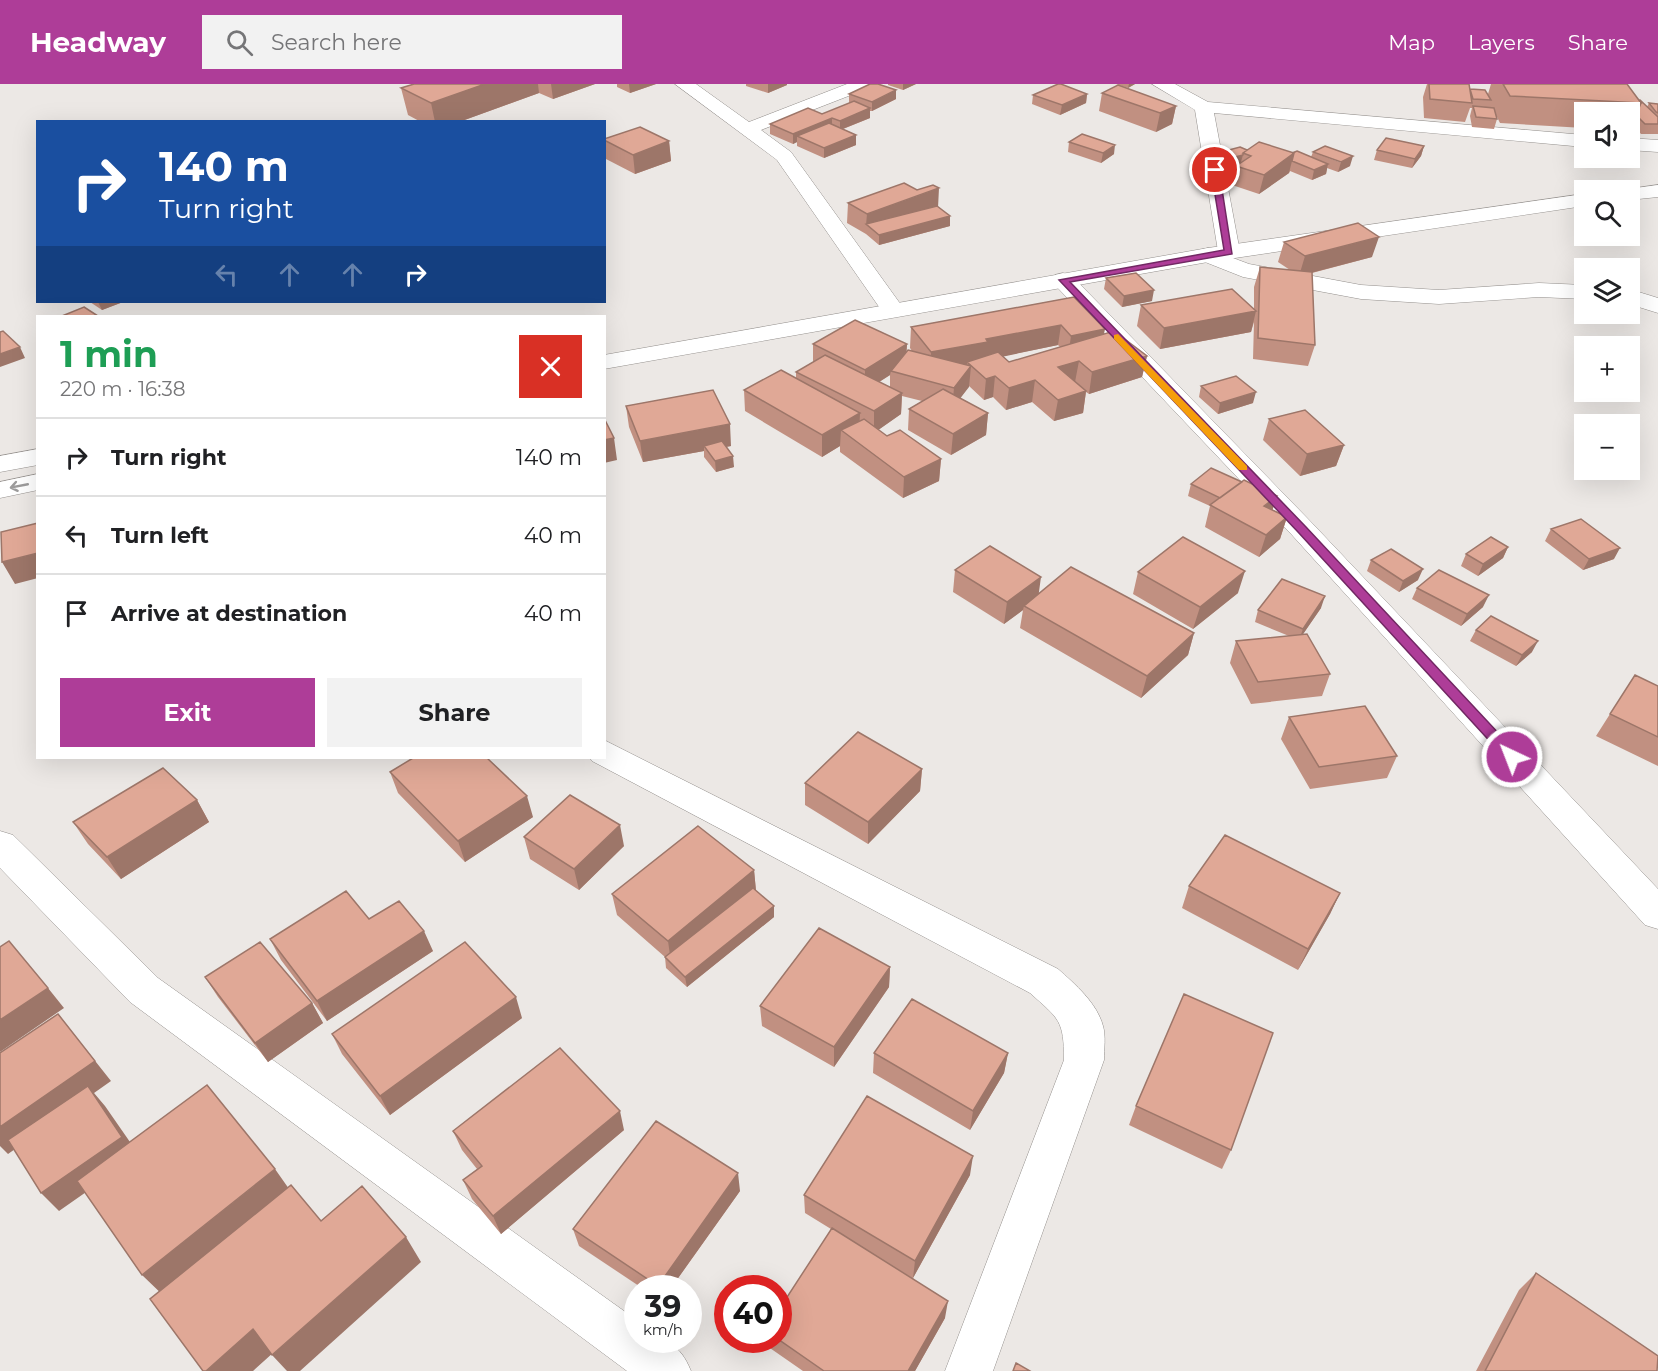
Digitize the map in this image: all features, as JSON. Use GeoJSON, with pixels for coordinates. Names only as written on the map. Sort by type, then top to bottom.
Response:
{"type":"FeatureCollection","features":[{"type":"Feature","properties":{"kind":"street"},"geometry":{"type":"LineString","coordinates":[[684,84],[784,156],[892,309]]}},
{"type":"Feature","properties":{"kind":"street"},"geometry":{"type":"LineString","coordinates":[[747,129],[863,84]]}},
{"type":"Feature","properties":{"kind":"street"},"geometry":{"type":"LineString","coordinates":[[1161,84],[1204,107],[1574,140]]}},
{"type":"Feature","properties":{"kind":"street"},"geometry":{"type":"LineString","coordinates":[[1204,107],[1219,254]]}},
{"type":"Feature","properties":{"kind":"street"},"geometry":{"type":"LineString","coordinates":[[1640,145],[1658,146]]}},
{"type":"Feature","properties":{"kind":"street"},"geometry":{"type":"LineString","coordinates":[[1640,193],[1658,191]]}},
{"type":"Feature","properties":{"kind":"street"},"geometry":{"type":"LineString","coordinates":[[606,362],[892,309],[1219,254],[1574,201]]}},
{"type":"Feature","properties":{"kind":"street"},"geometry":{"type":"LineString","coordinates":[[1219,254],[1244,270],[1361,291],[1439,297],[1539,290],[1574,292]]}},
{"type":"Feature","properties":{"kind":"street"},"geometry":{"type":"LineString","coordinates":[[1063,280],[1302,530],[1658,914]]}},
{"type":"Feature","properties":{"kind":"street"},"geometry":{"type":"LineString","coordinates":[[1640,300],[1658,306]]}},
{"type":"Feature","properties":{"kind":"street"},"geometry":{"type":"LineString","coordinates":[[0,464],[36,457]]}},
{"type":"Feature","properties":{"kind":"street"},"geometry":{"type":"LineString","coordinates":[[0,490],[36,483]]}},
{"type":"Feature","properties":{"kind":"street"},"geometry":{"type":"LineString","coordinates":[[606,753],[1044,981],[1066,1001],[1084,1027],[1084,1060],[969,1371]]}},
{"type":"Feature","properties":{"kind":"street"},"geometry":{"type":"LineString","coordinates":[[0,845],[144,990],[667,1371]]}},
{"type":"Feature","properties":{"kind":"building"},"geometry":{"type":"Polygon","coordinates":[[[414,84],[485,84],[431,103],[401,88],[414,84]]]}},
{"type":"Feature","properties":{"kind":"building"},"geometry":{"type":"Polygon","coordinates":[[[870,84],[896,90],[872,102],[849,94],[870,84]]]}},
{"type":"Feature","properties":{"kind":"building"},"geometry":{"type":"Polygon","coordinates":[[[1058,84],[1087,94],[1062,105],[1033,95],[1058,84]]]}},
{"type":"Feature","properties":{"kind":"building"},"geometry":{"type":"Polygon","coordinates":[[[1429,84],[1469,84],[1472,103],[1430,99],[1429,84]]]}},
{"type":"Feature","properties":{"kind":"building"},"geometry":{"type":"Polygon","coordinates":[[[1503,84],[1627,84],[1641,103],[1640,102],[1510,96],[1503,84]]]}},
{"type":"Feature","properties":{"kind":"building"},"geometry":{"type":"Polygon","coordinates":[[[1118,85],[1176,106],[1160,113],[1102,93],[1118,85]]]}},
{"type":"Feature","properties":{"kind":"building"},"geometry":{"type":"Polygon","coordinates":[[[1470,89],[1485,90],[1491,100],[1473,99],[1470,89]]]}},
{"type":"Feature","properties":{"kind":"building"},"geometry":{"type":"Polygon","coordinates":[[[1639,100],[1658,117],[1658,124],[1645,124],[1640,119],[1641,103],[1639,100]]]}},
{"type":"Feature","properties":{"kind":"building"},"geometry":{"type":"Polygon","coordinates":[[[854,101],[870,108],[840,121],[832,118],[793,134],[770,124],[808,108],[822,114],[854,101]]]}},
{"type":"Feature","properties":{"kind":"building"},"geometry":{"type":"Polygon","coordinates":[[[1649,103],[1658,104],[1658,113],[1656,112],[1649,103]]]}},
{"type":"Feature","properties":{"kind":"building"},"geometry":{"type":"Polygon","coordinates":[[[1473,106],[1494,108],[1497,119],[1476,117],[1473,106]]]}},
{"type":"Feature","properties":{"kind":"building"},"geometry":{"type":"Polygon","coordinates":[[[829,123],[856,135],[824,148],[797,136],[829,123]]]}},
{"type":"Feature","properties":{"kind":"building"},"geometry":{"type":"Polygon","coordinates":[[[640,127],[669,141],[633,155],[606,141],[606,138],[640,127]]]}},
{"type":"Feature","properties":{"kind":"building"},"geometry":{"type":"Polygon","coordinates":[[[1082,134],[1115,145],[1103,153],[1069,142],[1082,134]]]}},
{"type":"Feature","properties":{"kind":"building"},"geometry":{"type":"Polygon","coordinates":[[[1386,138],[1424,146],[1415,159],[1377,150],[1386,138]]]}},
{"type":"Feature","properties":{"kind":"building"},"geometry":{"type":"Polygon","coordinates":[[[1259,142],[1294,153],[1264,175],[1236,166],[1251,156],[1243,153],[1259,142]]]}},
{"type":"Feature","properties":{"kind":"building"},"geometry":{"type":"Polygon","coordinates":[[[1325,146],[1353,156],[1341,162],[1313,152],[1325,146]]]}},
{"type":"Feature","properties":{"kind":"building"},"geometry":{"type":"Polygon","coordinates":[[[1240,147],[1247,150],[1243,155],[1235,157],[1225,151],[1240,147]]]}},
{"type":"Feature","properties":{"kind":"building"},"geometry":{"type":"Polygon","coordinates":[[[1297,151],[1328,164],[1314,170],[1292,161],[1294,153],[1292,153],[1297,151]]]}},
{"type":"Feature","properties":{"kind":"building"},"geometry":{"type":"Polygon","coordinates":[[[904,183],[917,190],[933,185],[939,188],[867,214],[848,203],[904,183]]]}},
{"type":"Feature","properties":{"kind":"building"},"geometry":{"type":"Polygon","coordinates":[[[937,206],[950,216],[879,235],[866,224],[937,206]]]}},
{"type":"Feature","properties":{"kind":"building"},"geometry":{"type":"Polygon","coordinates":[[[1358,223],[1379,237],[1305,256],[1284,242],[1358,223]]]}},
{"type":"Feature","properties":{"kind":"building"},"geometry":{"type":"Polygon","coordinates":[[[1260,267],[1312,272],[1315,345],[1258,338],[1260,267]]]}},
{"type":"Feature","properties":{"kind":"building"},"geometry":{"type":"Polygon","coordinates":[[[1136,273],[1154,290],[1124,296],[1106,278],[1136,273]]]}},
{"type":"Feature","properties":{"kind":"building"},"geometry":{"type":"Polygon","coordinates":[[[1232,289],[1256,311],[1164,328],[1141,305],[1232,289]]]}},
{"type":"Feature","properties":{"kind":"building"},"geometry":{"type":"Polygon","coordinates":[[[1074,297],[1105,329],[1071,336],[1061,325],[986,339],[988,342],[931,352],[911,327],[1074,297]]]}},
{"type":"Feature","properties":{"kind":"building"},"geometry":{"type":"Polygon","coordinates":[[[84,307],[96,315],[64,315],[84,307]]]}},
{"type":"Feature","properties":{"kind":"building"},"geometry":{"type":"Polygon","coordinates":[[[855,320],[907,344],[865,370],[813,344],[855,320]]]}},
{"type":"Feature","properties":{"kind":"building"},"geometry":{"type":"Polygon","coordinates":[[[3,331],[20,347],[0,354],[0,332],[3,331]]]}},
{"type":"Feature","properties":{"kind":"building"},"geometry":{"type":"Polygon","coordinates":[[[1114,331],[1147,356],[1092,372],[1079,361],[1058,367],[1086,391],[1058,400],[1035,380],[1009,388],[995,376],[986,379],[967,362],[998,352],[1009,362],[1114,331]]]}},
{"type":"Feature","properties":{"kind":"building"},"geometry":{"type":"Polygon","coordinates":[[[908,350],[971,366],[954,388],[891,371],[908,350]]]}},
{"type":"Feature","properties":{"kind":"building"},"geometry":{"type":"Polygon","coordinates":[[[825,355],[902,393],[874,411],[796,372],[825,355]]]}},
{"type":"Feature","properties":{"kind":"building"},"geometry":{"type":"Polygon","coordinates":[[[781,370],[860,413],[822,435],[744,390],[781,370]]]}},
{"type":"Feature","properties":{"kind":"building"},"geometry":{"type":"Polygon","coordinates":[[[1236,376],[1256,392],[1220,403],[1201,386],[1236,376]]]}},
{"type":"Feature","properties":{"kind":"building"},"geometry":{"type":"Polygon","coordinates":[[[943,389],[988,413],[953,434],[909,409],[943,389]]]}},
{"type":"Feature","properties":{"kind":"building"},"geometry":{"type":"Polygon","coordinates":[[[713,390],[730,424],[640,441],[626,406],[713,390]]]}},
{"type":"Feature","properties":{"kind":"building"},"geometry":{"type":"Polygon","coordinates":[[[1305,410],[1344,445],[1307,454],[1269,419],[1305,410]]]}},
{"type":"Feature","properties":{"kind":"building"},"geometry":{"type":"Polygon","coordinates":[[[864,419],[887,436],[900,430],[941,459],[904,477],[841,430],[864,419]]]}},
{"type":"Feature","properties":{"kind":"building"},"geometry":{"type":"Polygon","coordinates":[[[606,422],[614,438],[606,440],[606,422]]]}},
{"type":"Feature","properties":{"kind":"building"},"geometry":{"type":"Polygon","coordinates":[[[722,441],[733,456],[715,461],[704,446],[722,441]]]}},
{"type":"Feature","properties":{"kind":"building"},"geometry":{"type":"Polygon","coordinates":[[[1211,468],[1242,482],[1220,498],[1191,484],[1211,468]]]}},
{"type":"Feature","properties":{"kind":"building"},"geometry":{"type":"Polygon","coordinates":[[[1244,480],[1277,496],[1264,506],[1287,517],[1266,535],[1210,505],[1244,480]]]}},
{"type":"Feature","properties":{"kind":"building"},"geometry":{"type":"Polygon","coordinates":[[[1581,519],[1620,548],[1589,559],[1551,529],[1581,519]]]}},
{"type":"Feature","properties":{"kind":"building"},"geometry":{"type":"Polygon","coordinates":[[[36,523],[36,554],[2,562],[1,532],[36,523]]]}},
{"type":"Feature","properties":{"kind":"building"},"geometry":{"type":"Polygon","coordinates":[[[1183,537],[1245,571],[1200,607],[1138,572],[1183,537]]]}},
{"type":"Feature","properties":{"kind":"building"},"geometry":{"type":"Polygon","coordinates":[[[1491,537],[1508,547],[1483,564],[1466,554],[1491,537]]]}},
{"type":"Feature","properties":{"kind":"building"},"geometry":{"type":"Polygon","coordinates":[[[990,546],[1041,577],[1007,602],[955,570],[990,546]]]}},
{"type":"Feature","properties":{"kind":"building"},"geometry":{"type":"Polygon","coordinates":[[[1391,549],[1423,569],[1403,581],[1371,560],[1391,549]]]}},
{"type":"Feature","properties":{"kind":"building"},"geometry":{"type":"Polygon","coordinates":[[[1071,567],[1194,633],[1147,676],[1024,606],[1071,567]]]}},
{"type":"Feature","properties":{"kind":"building"},"geometry":{"type":"Polygon","coordinates":[[[1439,570],[1489,595],[1467,614],[1417,588],[1439,570]]]}},
{"type":"Feature","properties":{"kind":"building"},"geometry":{"type":"Polygon","coordinates":[[[1282,579],[1325,596],[1303,629],[1258,610],[1282,579]]]}},
{"type":"Feature","properties":{"kind":"building"},"geometry":{"type":"Polygon","coordinates":[[[1491,616],[1538,641],[1522,655],[1476,630],[1491,616]]]}},
{"type":"Feature","properties":{"kind":"building"},"geometry":{"type":"Polygon","coordinates":[[[1307,634],[1330,674],[1258,682],[1236,641],[1307,634]]]}},
{"type":"Feature","properties":{"kind":"building"},"geometry":{"type":"Polygon","coordinates":[[[1635,675],[1658,686],[1658,737],[1610,714],[1635,675]]]}},
{"type":"Feature","properties":{"kind":"building"},"geometry":{"type":"Polygon","coordinates":[[[1365,706],[1397,756],[1319,767],[1289,717],[1365,706]]]}},
{"type":"Feature","properties":{"kind":"building"},"geometry":{"type":"Polygon","coordinates":[[[858,732],[922,769],[868,822],[805,783],[858,732]]]}},
{"type":"Feature","properties":{"kind":"building"},"geometry":{"type":"Polygon","coordinates":[[[411,759],[488,759],[527,796],[458,841],[390,772],[411,759]]]}},
{"type":"Feature","properties":{"kind":"building"},"geometry":{"type":"Polygon","coordinates":[[[163,768],[197,800],[107,857],[73,822],[163,768]]]}},
{"type":"Feature","properties":{"kind":"building"},"geometry":{"type":"Polygon","coordinates":[[[570,795],[620,825],[574,869],[524,837],[570,795]]]}},
{"type":"Feature","properties":{"kind":"building"},"geometry":{"type":"Polygon","coordinates":[[[698,826],[754,870],[668,941],[612,894],[698,826]]]}},
{"type":"Feature","properties":{"kind":"building"},"geometry":{"type":"Polygon","coordinates":[[[1225,835],[1340,893],[1308,949],[1189,886],[1225,835]]]}},
{"type":"Feature","properties":{"kind":"building"},"geometry":{"type":"Polygon","coordinates":[[[753,888],[774,906],[685,977],[665,957],[753,888]]]}},
{"type":"Feature","properties":{"kind":"building"},"geometry":{"type":"Polygon","coordinates":[[[346,891],[369,919],[399,901],[424,931],[317,1001],[270,939],[346,891]]]}},
{"type":"Feature","properties":{"kind":"building"},"geometry":{"type":"Polygon","coordinates":[[[819,928],[890,967],[834,1047],[760,1006],[819,928]]]}},
{"type":"Feature","properties":{"kind":"building"},"geometry":{"type":"Polygon","coordinates":[[[9,941],[48,988],[0,1020],[0,947],[9,941]]]}},
{"type":"Feature","properties":{"kind":"building"},"geometry":{"type":"Polygon","coordinates":[[[260,942],[312,1003],[255,1043],[205,977],[260,942]]]}},
{"type":"Feature","properties":{"kind":"building"},"geometry":{"type":"Polygon","coordinates":[[[465,942],[516,997],[380,1096],[332,1034],[465,942]]]}},
{"type":"Feature","properties":{"kind":"building"},"geometry":{"type":"Polygon","coordinates":[[[1184,994],[1273,1033],[1231,1150],[1136,1106],[1184,994]]]}},
{"type":"Feature","properties":{"kind":"building"},"geometry":{"type":"Polygon","coordinates":[[[912,999],[1008,1053],[973,1111],[874,1053],[912,999]]]}},
{"type":"Feature","properties":{"kind":"building"},"geometry":{"type":"Polygon","coordinates":[[[58,1014],[95,1061],[0,1127],[0,1053],[58,1014]]]}},
{"type":"Feature","properties":{"kind":"building"},"geometry":{"type":"Polygon","coordinates":[[[560,1048],[620,1111],[493,1216],[463,1180],[482,1166],[453,1131],[560,1048]]]}},
{"type":"Feature","properties":{"kind":"building"},"geometry":{"type":"Polygon","coordinates":[[[207,1085],[275,1169],[142,1275],[77,1181],[207,1085]]]}},
{"type":"Feature","properties":{"kind":"building"},"geometry":{"type":"Polygon","coordinates":[[[88,1086],[122,1137],[41,1193],[8,1140],[88,1086]]]}},
{"type":"Feature","properties":{"kind":"building"},"geometry":{"type":"Polygon","coordinates":[[[867,1096],[973,1156],[915,1261],[804,1195],[867,1096]]]}},
{"type":"Feature","properties":{"kind":"building"},"geometry":{"type":"Polygon","coordinates":[[[656,1121],[738,1173],[666,1275],[642,1275],[573,1229],[656,1121]]]}},
{"type":"Feature","properties":{"kind":"building"},"geometry":{"type":"Polygon","coordinates":[[[291,1185],[321,1221],[362,1186],[406,1237],[272,1355],[253,1329],[206,1371],[203,1371],[150,1299],[291,1185]]]}},
{"type":"Feature","properties":{"kind":"building"},"geometry":{"type":"Polygon","coordinates":[[[832,1228],[948,1301],[908,1371],[824,1371],[792,1349],[792,1289],[832,1228]]]}},
{"type":"Feature","properties":{"kind":"building"},"geometry":{"type":"Polygon","coordinates":[[[1536,1273],[1658,1356],[1657,1371],[1485,1371],[1536,1273]]]}},
{"type":"Feature","properties":{"kind":"building"},"geometry":{"type":"Polygon","coordinates":[[[1016,1363],[1030,1371],[1013,1371],[1016,1363]]]}},
{"type":"Feature","properties":{"kind":"slow traffic"},"geometry":{"type":"LineString","coordinates":[[1118,337],[1243,468]]}},
{"type":"Feature","properties":{"kind":"route"},"geometry":{"type":"LineString","coordinates":[[1215,170],[1229,252],[1063,280],[1302,530],[1512,757]]}}]}
